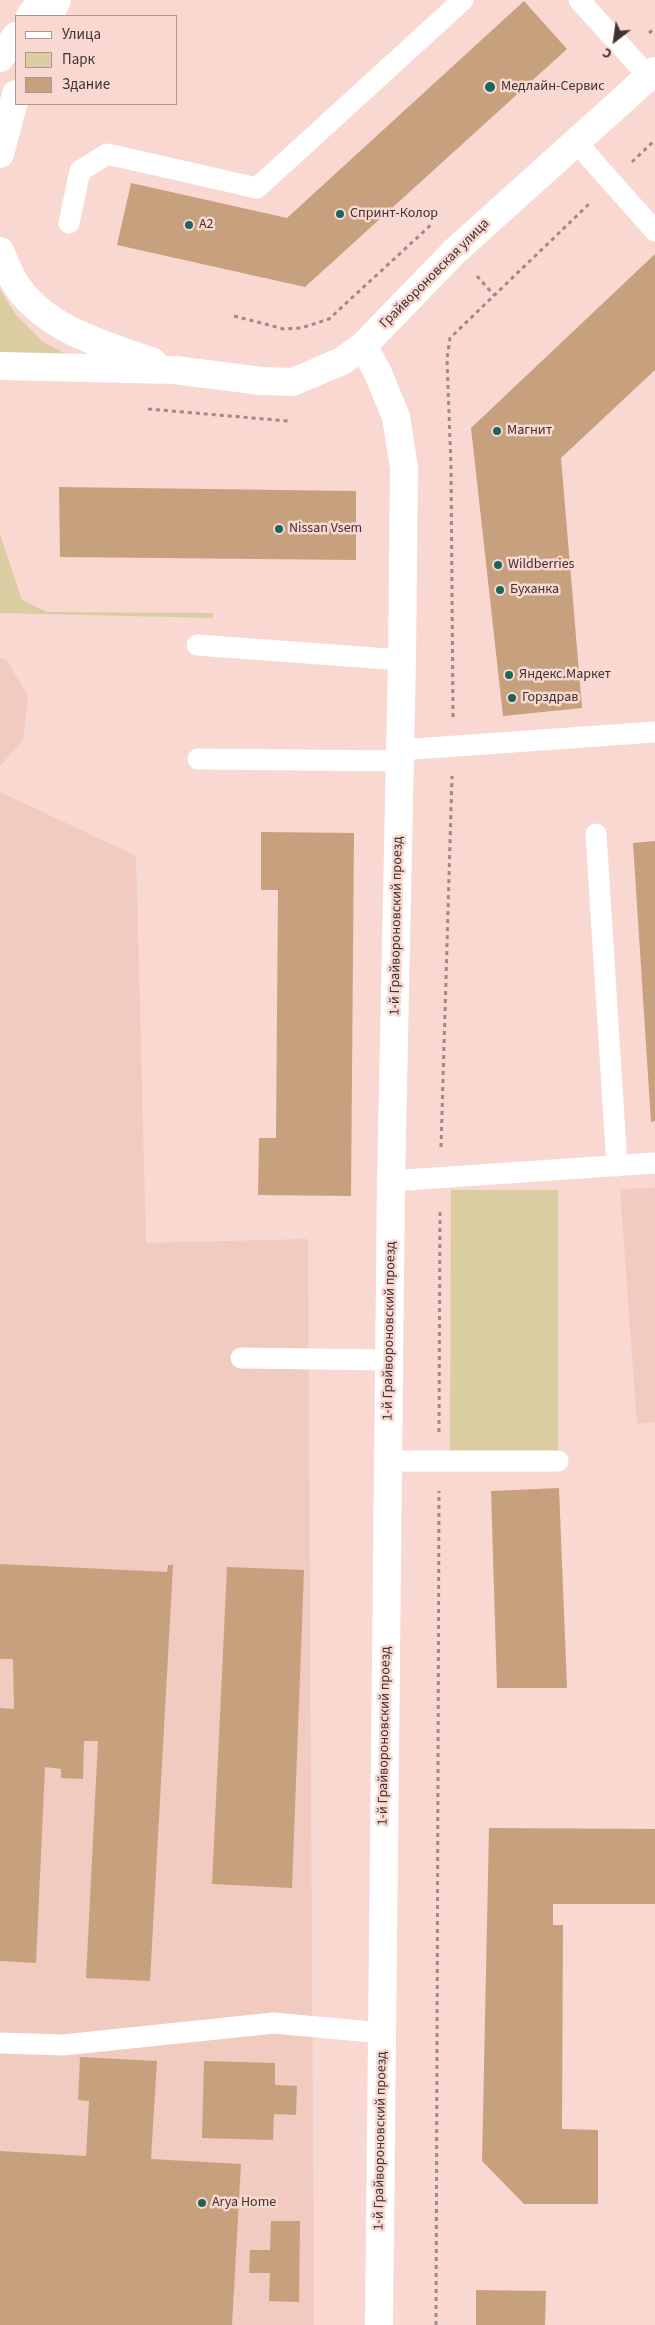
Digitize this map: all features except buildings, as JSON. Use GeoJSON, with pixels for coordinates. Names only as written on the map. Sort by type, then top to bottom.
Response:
{"type":"FeatureCollection","features":[{"type":"Feature","properties":{"kind":"main road"},"geometry":{"type":"LineString","coordinates":[[31,15],[42,0]]}},
{"type":"Feature","properties":{"kind":"main road"},"geometry":{"type":"LineString","coordinates":[[50,15],[57,0]]}},
{"type":"Feature","properties":{"kind":"main road"},"geometry":{"type":"LineString","coordinates":[[0,58],[15,37]]}},
{"type":"Feature","properties":{"kind":"main road","name":"Грайвороновская улица"},"geometry":{"type":"LineString","coordinates":[[175,370],[261,381],[293,382],[342,361],[363,346],[454,252],[652,74]]}},
{"type":"Feature","properties":{"kind":"main road"},"geometry":{"type":"LineString","coordinates":[[0,154],[15,98]]}},
{"type":"Feature","properties":{"kind":"main road"},"geometry":{"type":"LineString","coordinates":[[0,251],[17,286],[43,313],[82,337],[175,370]]}},
{"type":"Feature","properties":{"kind":"main road","name":"1-й Грайвороновский проезд"},"geometry":{"type":"LineString","coordinates":[[363,346],[378,373],[396,417],[404,468],[402,660],[391,1181],[379,2325]]}},
{"type":"Feature","properties":{"kind":"main road"},"geometry":{"type":"LineString","coordinates":[[0,366],[175,370]]}},
{"type":"Feature","properties":{"kind":"lane"},"geometry":{"type":"LineString","coordinates":[[69,223],[80,171],[107,154],[256,188],[463,0]]}},
{"type":"Feature","properties":{"kind":"lane"},"geometry":{"type":"LineString","coordinates":[[582,1],[652,74]]}},
{"type":"Feature","properties":{"kind":"lane"},"geometry":{"type":"LineString","coordinates":[[576,142],[655,231]]}},
{"type":"Feature","properties":{"kind":"lane"},"geometry":{"type":"LineString","coordinates":[[197,645],[402,660]]}},
{"type":"Feature","properties":{"kind":"lane"},"geometry":{"type":"LineString","coordinates":[[198,759],[400,756],[453,746],[655,732]]}},
{"type":"Feature","properties":{"kind":"lane"},"geometry":{"type":"LineString","coordinates":[[596,834],[617,1166]]}},
{"type":"Feature","properties":{"kind":"lane"},"geometry":{"type":"LineString","coordinates":[[391,1181],[655,1163]]}},
{"type":"Feature","properties":{"kind":"lane"},"geometry":{"type":"LineString","coordinates":[[242,1358],[389,1360]]}},
{"type":"Feature","properties":{"kind":"lane"},"geometry":{"type":"LineString","coordinates":[[388,1461],[558,1461]]}},
{"type":"Feature","properties":{"kind":"lane"},"geometry":{"type":"LineString","coordinates":[[0,2043],[63,2045],[274,2023],[382,2033]]}},
{"type":"Feature","properties":{"kind":"path"},"geometry":{"type":"LineString","coordinates":[[648,34],[655,28]]}},
{"type":"Feature","properties":{"kind":"path"},"geometry":{"type":"LineString","coordinates":[[436,2325],[440,1177],[453,746],[452,467],[447,359],[450,338],[655,140]]}},
{"type":"Feature","properties":{"kind":"path"},"geometry":{"type":"LineString","coordinates":[[234,316],[284,329],[301,328],[329,319],[438,219]]}},
{"type":"Feature","properties":{"kind":"path"},"geometry":{"type":"LineString","coordinates":[[476,275],[494,295]]}},
{"type":"Feature","properties":{"kind":"path"},"geometry":{"type":"LineString","coordinates":[[148,409],[288,421]]}},
{"type":"Feature","properties":{"kind":"shaded area"},"geometry":{"type":"Polygon","coordinates":[[[0,658],[6,659],[28,696],[23,740],[0,766],[0,658]]]}},
{"type":"Feature","properties":{"kind":"shaded area"},"geometry":{"type":"Polygon","coordinates":[[[0,792],[136,856],[146,1243],[308,1239],[314,2325],[0,2325],[0,792]]]}},
{"type":"Feature","properties":{"kind":"shaded area"},"geometry":{"type":"Polygon","coordinates":[[[655,1188],[655,1422],[637,1424],[620,1189],[655,1188]]]}},
{"type":"Feature","properties":{"kind":"green space"},"geometry":{"type":"Polygon","coordinates":[[[0,290],[16,315],[43,342],[74,358],[0,352],[0,290]]]}},
{"type":"Feature","properties":{"kind":"green space"},"geometry":{"type":"Polygon","coordinates":[[[0,534],[22,600],[47,612],[213,613],[213,618],[0,613],[0,534]]]}},
{"type":"Feature","properties":{"kind":"green space"},"geometry":{"type":"Polygon","coordinates":[[[451,1190],[558,1190],[558,1452],[450,1452],[451,1190]]]}},
{"type":"Feature","properties":{"kind":"place","name":"Медлайн-Сервис"},"geometry":{"type":"Point","coordinates":[490,87]}},
{"type":"Feature","properties":{"kind":"place","name":"Спринт-Колор"},"geometry":{"type":"Point","coordinates":[340,214]}},
{"type":"Feature","properties":{"kind":"place","name":"A2"},"geometry":{"type":"Point","coordinates":[189,225]}},
{"type":"Feature","properties":{"kind":"place","name":"Магнит"},"geometry":{"type":"Point","coordinates":[497,431]}},
{"type":"Feature","properties":{"kind":"place","name":"Nissan Vsem"},"geometry":{"type":"Point","coordinates":[279,529]}},
{"type":"Feature","properties":{"kind":"place","name":"Wildberries"},"geometry":{"type":"Point","coordinates":[498,565]}},
{"type":"Feature","properties":{"kind":"place","name":"Буханка"},"geometry":{"type":"Point","coordinates":[500,590]}},
{"type":"Feature","properties":{"kind":"place","name":"Яндекс.Маркет"},"geometry":{"type":"Point","coordinates":[509,675]}},
{"type":"Feature","properties":{"kind":"place","name":"Горздрав"},"geometry":{"type":"Point","coordinates":[512,698]}},
{"type":"Feature","properties":{"kind":"place","name":"Arya Home"},"geometry":{"type":"Point","coordinates":[202,2203]}}]}
